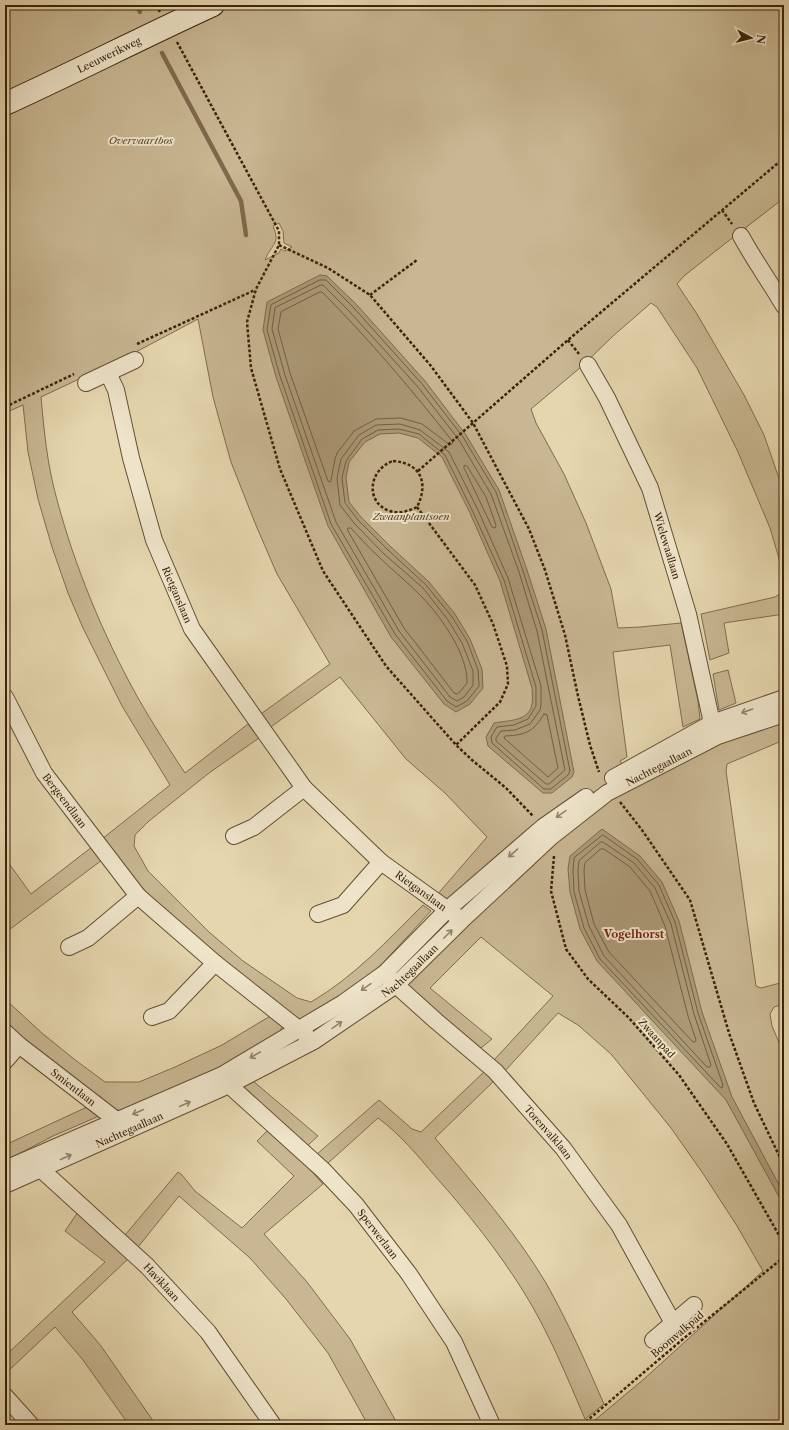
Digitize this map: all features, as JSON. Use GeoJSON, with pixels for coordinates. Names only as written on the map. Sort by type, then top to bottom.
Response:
{"type":"FeatureCollection","features":[{"type":"Feature","properties":{"kind":"street","name":"Leeuwerikweg"},"geometry":{"type":"LineString","coordinates":[[5,104],[56,81],[168,25],[213,5]]}},
{"type":"Feature","properties":{"kind":"street"},"geometry":{"type":"LineString","coordinates":[[740,236],[753,258],[768,278],[784,306]]}},
{"type":"Feature","properties":{"kind":"street"},"geometry":{"type":"LineString","coordinates":[[86,383],[135,360]]}},
{"type":"Feature","properties":{"kind":"street","name":"Wielewaallaan"},"geometry":{"type":"LineString","coordinates":[[588,365],[607,398],[650,488],[688,614],[715,730]]}},
{"type":"Feature","properties":{"kind":"street","name":"Rietganslaan"},"geometry":{"type":"LineString","coordinates":[[108,373],[116,390],[131,458],[154,540],[192,629],[304,788],[381,862],[462,920]]}},
{"type":"Feature","properties":{"kind":"street","name":"Bergeendlaan"},"geometry":{"type":"LineString","coordinates":[[5,697],[44,773],[138,896],[214,963],[314,1041]]}},
{"type":"Feature","properties":{"kind":"street","name":"Nachtegaallaan"},"geometry":{"type":"LineString","coordinates":[[226,1080],[298,1030],[343,1003],[390,979],[448,909],[547,832],[585,798],[715,730],[784,698]]}},
{"type":"Feature","properties":{"kind":"street","name":"Nachtegaallaan"},"geometry":{"type":"LineString","coordinates":[[715,730],[784,714]]}},
{"type":"Feature","properties":{"kind":"street"},"geometry":{"type":"LineString","coordinates":[[234,836],[254,827],[304,788]]}},
{"type":"Feature","properties":{"kind":"street","name":"Nachtegaallaan"},"geometry":{"type":"LineString","coordinates":[[5,1185],[35,1164],[314,1041],[462,920],[547,832]]}},
{"type":"Feature","properties":{"kind":"street"},"geometry":{"type":"LineString","coordinates":[[318,914],[343,905],[381,862]]}},
{"type":"Feature","properties":{"kind":"street"},"geometry":{"type":"LineString","coordinates":[[69,947],[88,938],[138,896]]}},
{"type":"Feature","properties":{"kind":"street"},"geometry":{"type":"LineString","coordinates":[[152,1017],[169,1011],[214,963]]}},
{"type":"Feature","properties":{"kind":"street","name":"Torenvalklaan"},"geometry":{"type":"LineString","coordinates":[[390,979],[495,1071],[563,1148],[619,1225],[673,1323]]}},
{"type":"Feature","properties":{"kind":"street","name":"Smientlaan"},"geometry":{"type":"LineString","coordinates":[[5,1032],[19,1045],[122,1125]]}},
{"type":"Feature","properties":{"kind":"street"},"geometry":{"type":"LineString","coordinates":[[5,1061],[19,1045]]}},
{"type":"Feature","properties":{"kind":"street","name":"Sperwerlaan"},"geometry":{"type":"LineString","coordinates":[[226,1080],[323,1170],[356,1205],[409,1274],[454,1342],[492,1425]]}},
{"type":"Feature","properties":{"kind":"street","name":"Nachtegaallaan"},"geometry":{"type":"LineString","coordinates":[[5,1169],[35,1164]]}},
{"type":"Feature","properties":{"kind":"street","name":"Haviklaan"},"geometry":{"type":"LineString","coordinates":[[35,1164],[147,1266],[208,1332],[273,1425]]}},
{"type":"Feature","properties":{"kind":"street"},"geometry":{"type":"LineString","coordinates":[[653,1340],[694,1305]]}},
{"type":"Feature","properties":{"kind":"street"},"geometry":{"type":"LineString","coordinates":[[5,1396],[31,1425]]}},
{"type":"Feature","properties":{"kind":"path"},"geometry":{"type":"LineString","coordinates":[[156,5],[279,231],[279,245],[256,289],[247,322],[251,368],[280,469],[323,571],[386,666],[456,745],[506,788],[547,832]]}},
{"type":"Feature","properties":{"kind":"path"},"geometry":{"type":"LineString","coordinates":[[418,471],[568,340],[784,158]]}},
{"type":"Feature","properties":{"kind":"path"},"geometry":{"type":"LineString","coordinates":[[279,245],[328,268],[370,295],[430,366],[473,423],[529,529],[545,570],[565,635],[590,746],[605,788],[621,802],[690,900],[729,1033],[754,1103],[784,1166]]}},
{"type":"Feature","properties":{"kind":"path"},"geometry":{"type":"LineString","coordinates":[[370,295],[418,260]]}},
{"type":"Feature","properties":{"kind":"path"},"geometry":{"type":"LineString","coordinates":[[393,461],[404,462],[413,466],[418,471],[422,484],[421,497],[418,507],[400,512],[389,511],[378,503],[372,489],[373,479],[385,464],[393,461]]}},
{"type":"Feature","properties":{"kind":"path"},"geometry":{"type":"LineString","coordinates":[[418,507],[475,585],[493,624],[506,666],[508,684],[500,702],[456,745]]}},
{"type":"Feature","properties":{"kind":"path","name":"Zwaanpad"},"geometry":{"type":"LineString","coordinates":[[547,832],[554,853],[551,891],[566,949],[588,979],[628,1018],[679,1075],[727,1144],[784,1244]]}},
{"type":"Feature","properties":{"kind":"path","name":"Boomvalkpad"},"geometry":{"type":"LineString","coordinates":[[582,1425],[683,1339],[784,1257]]}},
{"type":"Feature","properties":{"kind":"green space"},"geometry":{"type":"Polygon","coordinates":[[[5,5],[784,5],[784,198],[684,276],[677,284],[697,314],[744,395],[764,435],[784,493],[784,614],[724,623],[729,653],[710,660],[701,614],[775,597],[781,593],[783,572],[770,528],[738,452],[697,368],[657,307],[651,303],[613,336],[581,367],[531,409],[536,423],[564,474],[586,523],[611,589],[618,628],[681,623],[698,701],[700,719],[683,727],[670,645],[613,652],[627,757],[620,761],[635,784],[688,755],[784,720],[784,740],[727,764],[726,771],[756,986],[761,988],[784,982],[784,1004],[774,1007],[770,1014],[772,1026],[784,1054],[784,1425],[589,1425],[644,1379],[763,1271],[737,1226],[671,1128],[611,1054],[578,1025],[558,1013],[505,1071],[494,1060],[553,996],[481,937],[430,988],[492,1039],[481,1048],[403,983],[486,904],[491,863],[444,901],[436,896],[487,837],[445,793],[406,759],[340,677],[268,729],[258,716],[330,664],[277,574],[231,462],[213,397],[198,319],[134,353],[41,397],[48,459],[56,496],[71,548],[101,625],[138,698],[185,773],[248,724],[259,738],[209,773],[149,821],[135,835],[134,846],[148,871],[209,932],[243,961],[297,998],[311,1002],[356,970],[423,905],[431,911],[382,964],[354,988],[305,1021],[297,1019],[165,913],[118,861],[102,839],[170,785],[122,706],[83,628],[68,593],[52,547],[38,499],[28,452],[23,405],[5,413],[5,5]],[[279,223],[273,226],[276,241],[265,260],[279,253],[281,249],[285,251],[292,247],[284,243],[283,231],[279,223]]]}},
{"type":"Feature","properties":{"kind":"green space"},"geometry":{"type":"Polygon","coordinates":[[[728,670],[736,703],[719,710],[713,674],[728,670]]]}},
{"type":"Feature","properties":{"kind":"green space"},"geometry":{"type":"Polygon","coordinates":[[[92,847],[102,860],[5,933],[5,912],[10,908],[5,902],[5,858],[31,894],[92,847]]]}},
{"type":"Feature","properties":{"kind":"green space"},"geometry":{"type":"Polygon","coordinates":[[[5,999],[43,1034],[105,1082],[139,1082],[222,1045],[272,1015],[283,1025],[279,1033],[213,1071],[126,1112],[113,1109],[31,1048],[5,1023],[5,999]]]}},
{"type":"Feature","properties":{"kind":"green space"},"geometry":{"type":"Polygon","coordinates":[[[486,1070],[496,1079],[435,1138],[508,1227],[546,1283],[604,1404],[585,1419],[550,1340],[534,1309],[515,1278],[494,1248],[459,1204],[401,1138],[378,1118],[327,1164],[316,1155],[379,1100],[412,1129],[421,1132],[486,1070]]]}},
{"type":"Feature","properties":{"kind":"green space"},"geometry":{"type":"Polygon","coordinates":[[[253,1081],[318,1136],[306,1147],[241,1086],[253,1081]]]}},
{"type":"Feature","properties":{"kind":"green space"},"geometry":{"type":"Polygon","coordinates":[[[87,1107],[99,1116],[53,1136],[5,1161],[5,1145],[87,1107]]]}},
{"type":"Feature","properties":{"kind":"green space"},"geometry":{"type":"Polygon","coordinates":[[[268,1130],[289,1146],[323,1184],[264,1234],[307,1282],[350,1339],[398,1425],[368,1425],[328,1353],[286,1299],[250,1258],[179,1196],[138,1247],[125,1235],[178,1172],[195,1191],[242,1228],[294,1176],[257,1141],[268,1130]]]}},
{"type":"Feature","properties":{"kind":"green space"},"geometry":{"type":"Polygon","coordinates":[[[78,1212],[129,1258],[72,1312],[101,1346],[156,1425],[129,1425],[83,1360],[55,1327],[5,1374],[5,1356],[105,1262],[65,1231],[78,1212]]]}},
{"type":"Feature","properties":{"kind":"water"},"geometry":{"type":"Polygon","coordinates":[[[320,275],[327,276],[356,304],[425,381],[466,435],[499,490],[546,629],[574,772],[572,777],[552,793],[543,793],[488,746],[486,737],[494,723],[517,719],[527,714],[530,710],[532,702],[532,688],[500,581],[470,513],[442,457],[418,438],[399,433],[380,434],[365,442],[349,462],[346,478],[349,502],[361,517],[390,546],[429,582],[455,614],[470,639],[482,669],[483,688],[470,704],[456,712],[444,704],[391,637],[328,526],[276,377],[263,330],[267,302],[320,275]]]}},
{"type":"Feature","properties":{"kind":"water"},"geometry":{"type":"Polygon","coordinates":[[[602,829],[640,856],[662,882],[679,921],[702,1012],[732,1097],[784,1194],[784,1206],[726,1100],[597,961],[580,929],[570,892],[568,869],[570,856],[602,829]]]}},
{"type":"Feature","properties":{"kind":"waterway"},"geometry":{"type":"LineString","coordinates":[[137,5],[140,12]]}},
{"type":"Feature","properties":{"kind":"waterway"},"geometry":{"type":"LineString","coordinates":[[162,53],[241,201],[246,235]]}},
{"type":"Feature","properties":{"kind":"district","name":"Vogelhorst"},"geometry":{"type":"Point","coordinates":[634,934]}},
{"type":"Feature","properties":{"kind":"park label","name":"Overvaartbos"},"geometry":{"type":"Point","coordinates":[141,140]}},
{"type":"Feature","properties":{"kind":"park label","name":"Zwaanplantsoen"},"geometry":{"type":"Point","coordinates":[411,516]}}]}
